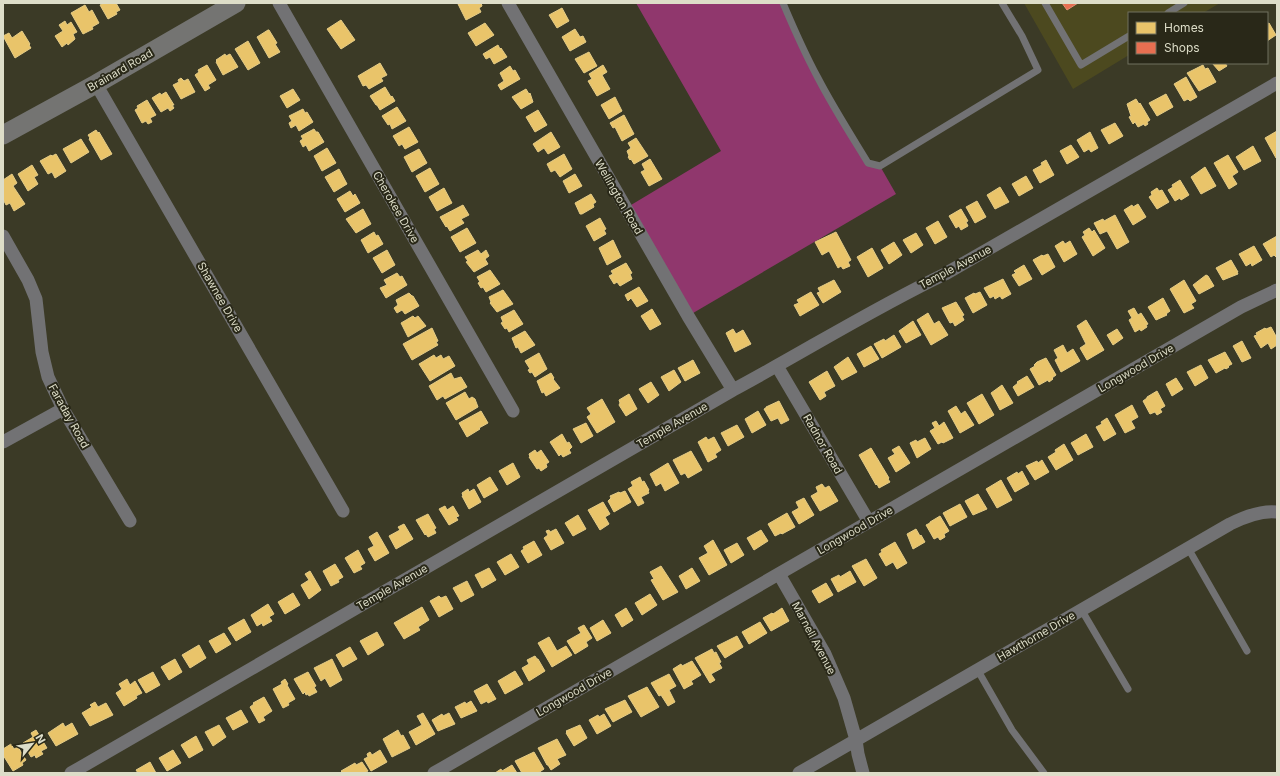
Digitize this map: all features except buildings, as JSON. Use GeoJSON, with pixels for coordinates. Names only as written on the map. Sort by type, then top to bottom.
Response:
{"type":"FeatureCollection","features":[{"type":"Feature","properties":{"kind":"main road","name":"Brainard Road"},"geometry":{"type":"LineString","coordinates":[[3,136],[236,3]]}},
{"type":"Feature","properties":{"kind":"street","name":"Cherokee Drive"},"geometry":{"type":"LineString","coordinates":[[279,3],[513,411]]}},
{"type":"Feature","properties":{"kind":"street","name":"Wellington Road"},"geometry":{"type":"LineString","coordinates":[[508,3],[688,316],[733,390]]}},
{"type":"Feature","properties":{"kind":"street","name":"Temple Avenue"},"geometry":{"type":"LineString","coordinates":[[71,773],[733,390],[910,291],[945,274],[1277,83]]}},
{"type":"Feature","properties":{"kind":"street","name":"Shawnee Drive"},"geometry":{"type":"LineString","coordinates":[[96,84],[343,511]]}},
{"type":"Feature","properties":{"kind":"street","name":"Faraday Road"},"geometry":{"type":"LineString","coordinates":[[3,236],[28,280],[36,300],[42,352],[48,377],[63,409],[130,521]]}},
{"type":"Feature","properties":{"kind":"street","name":"Longwood Drive"},"geometry":{"type":"LineString","coordinates":[[434,773],[1241,307],[1277,290]]}},
{"type":"Feature","properties":{"kind":"street","name":"Radnor Road"},"geometry":{"type":"LineString","coordinates":[[777,366],[869,522]]}},
{"type":"Feature","properties":{"kind":"street"},"geometry":{"type":"LineString","coordinates":[[3,442],[63,409]]}},
{"type":"Feature","properties":{"kind":"street","name":"Hawthorne Drive"},"geometry":{"type":"LineString","coordinates":[[799,773],[1230,524],[1245,516],[1270,511],[1277,512]]}},
{"type":"Feature","properties":{"kind":"street","name":"Marnell Avenue"},"geometry":{"type":"LineString","coordinates":[[779,574],[825,654],[844,698],[856,740],[863,773]]}},
{"type":"Feature","properties":{"kind":"lane"},"geometry":{"type":"LineString","coordinates":[[783,3],[815,72],[832,103],[868,163],[880,166],[1038,70],[1022,36],[1002,3]]}},
{"type":"Feature","properties":{"kind":"lane"},"geometry":{"type":"LineString","coordinates":[[1045,3],[1081,65],[1128,37]]}},
{"type":"Feature","properties":{"kind":"lane"},"geometry":{"type":"LineString","coordinates":[[1170,12],[1184,3]]}},
{"type":"Feature","properties":{"kind":"lane"},"geometry":{"type":"LineString","coordinates":[[1188,548],[1247,651]]}},
{"type":"Feature","properties":{"kind":"lane"},"geometry":{"type":"LineString","coordinates":[[1081,609],[1128,689]]}},
{"type":"Feature","properties":{"kind":"lane"},"geometry":{"type":"LineString","coordinates":[[977,670],[1012,730],[1044,773]]}},
{"type":"Feature","properties":{"kind":"shaded area"},"geometry":{"type":"Polygon","coordinates":[[[636,3],[783,3],[796,33],[868,163],[880,166],[896,194],[688,316],[626,208],[721,151],[636,3]]]}},
{"type":"Feature","properties":{"kind":"shaded area"},"geometry":{"type":"Polygon","coordinates":[[[1024,3],[1220,3],[1205,12],[1128,12],[1128,56],[1073,89],[1024,3]]]}}]}
